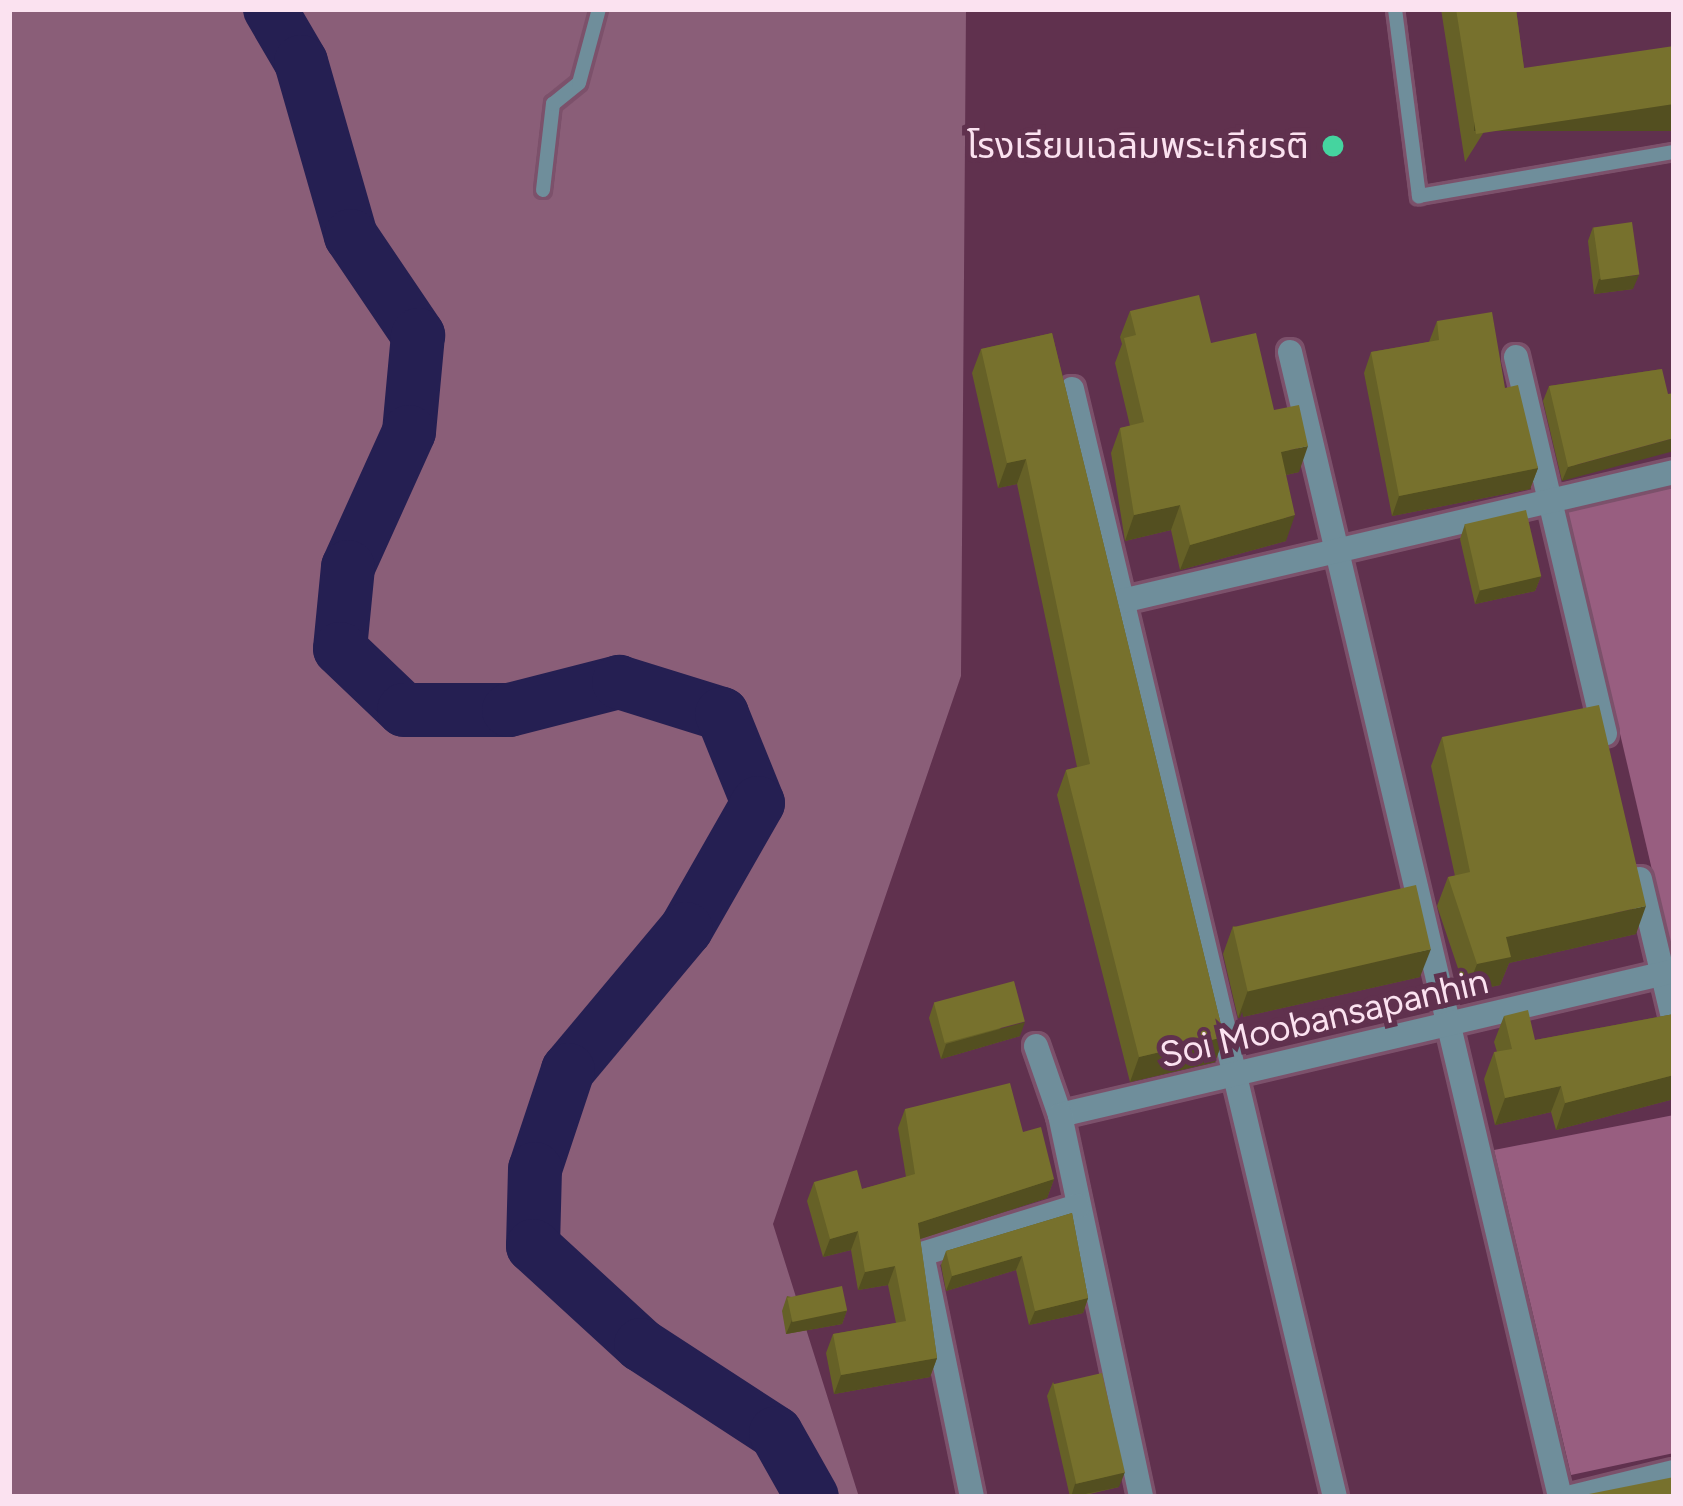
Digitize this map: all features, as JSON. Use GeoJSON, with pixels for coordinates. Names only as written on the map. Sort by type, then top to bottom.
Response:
{"type":"FeatureCollection","features":[{"type":"Feature","properties":{"kind":"street"},"geometry":{"type":"LineString","coordinates":[[1290,352],[1560,1497]]}},
{"type":"Feature","properties":{"kind":"street"},"geometry":{"type":"LineString","coordinates":[[1516,357],[1614,771]]}},
{"type":"Feature","properties":{"kind":"street"},"geometry":{"type":"LineString","coordinates":[[1072,389],[1335,1497]]}},
{"type":"Feature","properties":{"kind":"street"},"geometry":{"type":"LineString","coordinates":[[1122,601],[1674,472]]}},
{"type":"Feature","properties":{"kind":"street"},"geometry":{"type":"LineString","coordinates":[[1630,839],[1668,973],[1674,1022]]}},
{"type":"Feature","properties":{"kind":"street","name":"Soi Moobansapanhin"},"geometry":{"type":"LineString","coordinates":[[1060,1115],[1668,973]]}},
{"type":"Feature","properties":{"kind":"street"},"geometry":{"type":"LineString","coordinates":[[1036,1046],[1060,1115],[1142,1497]]}},
{"type":"Feature","properties":{"kind":"street"},"geometry":{"type":"LineString","coordinates":[[972,1497],[922,1254],[1078,1206]]}},
{"type":"Feature","properties":{"kind":"street"},"geometry":{"type":"LineString","coordinates":[[1572,1497],[1674,1472]]}},
{"type":"Feature","properties":{"kind":"lane"},"geometry":{"type":"LineString","coordinates":[[543,190],[554,104],[578,83],[599,9]]}},
{"type":"Feature","properties":{"kind":"lane"},"geometry":{"type":"LineString","coordinates":[[1395,9],[1419,196],[1674,152]]}},
{"type":"Feature","properties":{"kind":"shaded area"},"geometry":{"type":"Polygon","coordinates":[[[9,9],[966,9],[961,676],[773,1224],[859,1497],[9,1497],[9,9]]]}},
{"type":"Feature","properties":{"kind":"shaded area"},"geometry":{"type":"Polygon","coordinates":[[[1674,485],[1674,955],[1672,955],[1567,508],[1674,485]]]}},
{"type":"Feature","properties":{"kind":"shaded area"},"geometry":{"type":"Polygon","coordinates":[[[1674,1115],[1674,1453],[1571,1475],[1494,1150],[1674,1115]]]}},
{"type":"Feature","properties":{"kind":"building"},"geometry":{"type":"Polygon","coordinates":[[[1456,9],[1516,9],[1524,68],[1674,46],[1674,104],[1476,134],[1456,9]]]}},
{"type":"Feature","properties":{"kind":"building"},"geometry":{"type":"Polygon","coordinates":[[[1632,222],[1639,274],[1601,280],[1593,227],[1632,222]]]}},
{"type":"Feature","properties":{"kind":"building"},"geometry":{"type":"Polygon","coordinates":[[[1199,295],[1211,343],[1256,333],[1274,410],[1299,405],[1308,446],[1281,452],[1295,515],[1190,545],[1180,505],[1134,515],[1120,428],[1144,422],[1124,338],[1136,335],[1130,311],[1199,295]]]}},
{"type":"Feature","properties":{"kind":"building"},"geometry":{"type":"Polygon","coordinates":[[[1492,312],[1505,388],[1518,385],[1538,468],[1399,496],[1371,352],[1439,340],[1437,321],[1492,312]]]}},
{"type":"Feature","properties":{"kind":"building"},"geometry":{"type":"Polygon","coordinates":[[[1052,333],[1224,1037],[1139,1057],[1066,770],[1090,764],[1026,459],[1007,463],[981,349],[1052,333]]]}},
{"type":"Feature","properties":{"kind":"building"},"geometry":{"type":"Polygon","coordinates":[[[1662,369],[1668,394],[1674,393],[1674,438],[1568,467],[1549,386],[1662,369]]]}},
{"type":"Feature","properties":{"kind":"building"},"geometry":{"type":"Polygon","coordinates":[[[1526,510],[1541,576],[1480,590],[1465,524],[1526,510]]]}},
{"type":"Feature","properties":{"kind":"building"},"geometry":{"type":"Polygon","coordinates":[[[1599,705],[1646,906],[1506,937],[1511,957],[1477,964],[1448,877],[1470,872],[1442,737],[1599,705]]]}},
{"type":"Feature","properties":{"kind":"building"},"geometry":{"type":"Polygon","coordinates":[[[1416,885],[1431,949],[1248,992],[1233,927],[1416,885]]]}},
{"type":"Feature","properties":{"kind":"building"},"geometry":{"type":"Polygon","coordinates":[[[1014,981],[1025,1022],[945,1043],[934,1002],[1014,981]]]}},
{"type":"Feature","properties":{"kind":"building"},"geometry":{"type":"Polygon","coordinates":[[[1528,1010],[1535,1040],[1674,1014],[1674,1075],[1565,1103],[1561,1086],[1505,1098],[1494,1052],[1512,1049],[1504,1016],[1528,1010]]]}},
{"type":"Feature","properties":{"kind":"building"},"geometry":{"type":"Polygon","coordinates":[[[1010,1083],[1023,1132],[1041,1127],[1054,1179],[918,1223],[937,1358],[841,1375],[833,1334],[906,1321],[895,1266],[865,1272],[858,1231],[830,1239],[814,1182],[857,1170],[862,1189],[915,1174],[905,1109],[1010,1083]]]}},
{"type":"Feature","properties":{"kind":"building"},"geometry":{"type":"Polygon","coordinates":[[[1072,1213],[1088,1298],[1035,1311],[1022,1256],[952,1276],[946,1251],[1072,1213]]]}},
{"type":"Feature","properties":{"kind":"building"},"geometry":{"type":"Polygon","coordinates":[[[842,1286],[847,1310],[792,1322],[787,1298],[842,1286]]]}},
{"type":"Feature","properties":{"kind":"building"},"geometry":{"type":"Polygon","coordinates":[[[1102,1373],[1125,1472],[1076,1484],[1053,1384],[1102,1373]]]}},
{"type":"Feature","properties":{"kind":"building"},"geometry":{"type":"Polygon","coordinates":[[[1674,1477],[1674,1497],[1589,1494],[1674,1477]]]}},
{"type":"Feature","properties":{"kind":"waterway"},"geometry":{"type":"LineString","coordinates":[[270,9],[301,62],[351,236],[418,335],[409,432],[348,567],[340,649],[404,710],[509,710],[619,682],[722,714],[758,803],[686,929],[568,1070],[535,1169],[533,1246],[641,1345],[776,1433],[812,1497]]}},
{"type":"Feature","properties":{"kind":"place","name":"โรงเรียนเฉลิมพระเกียรติ"},"geometry":{"type":"Point","coordinates":[1333,146]}}]}
